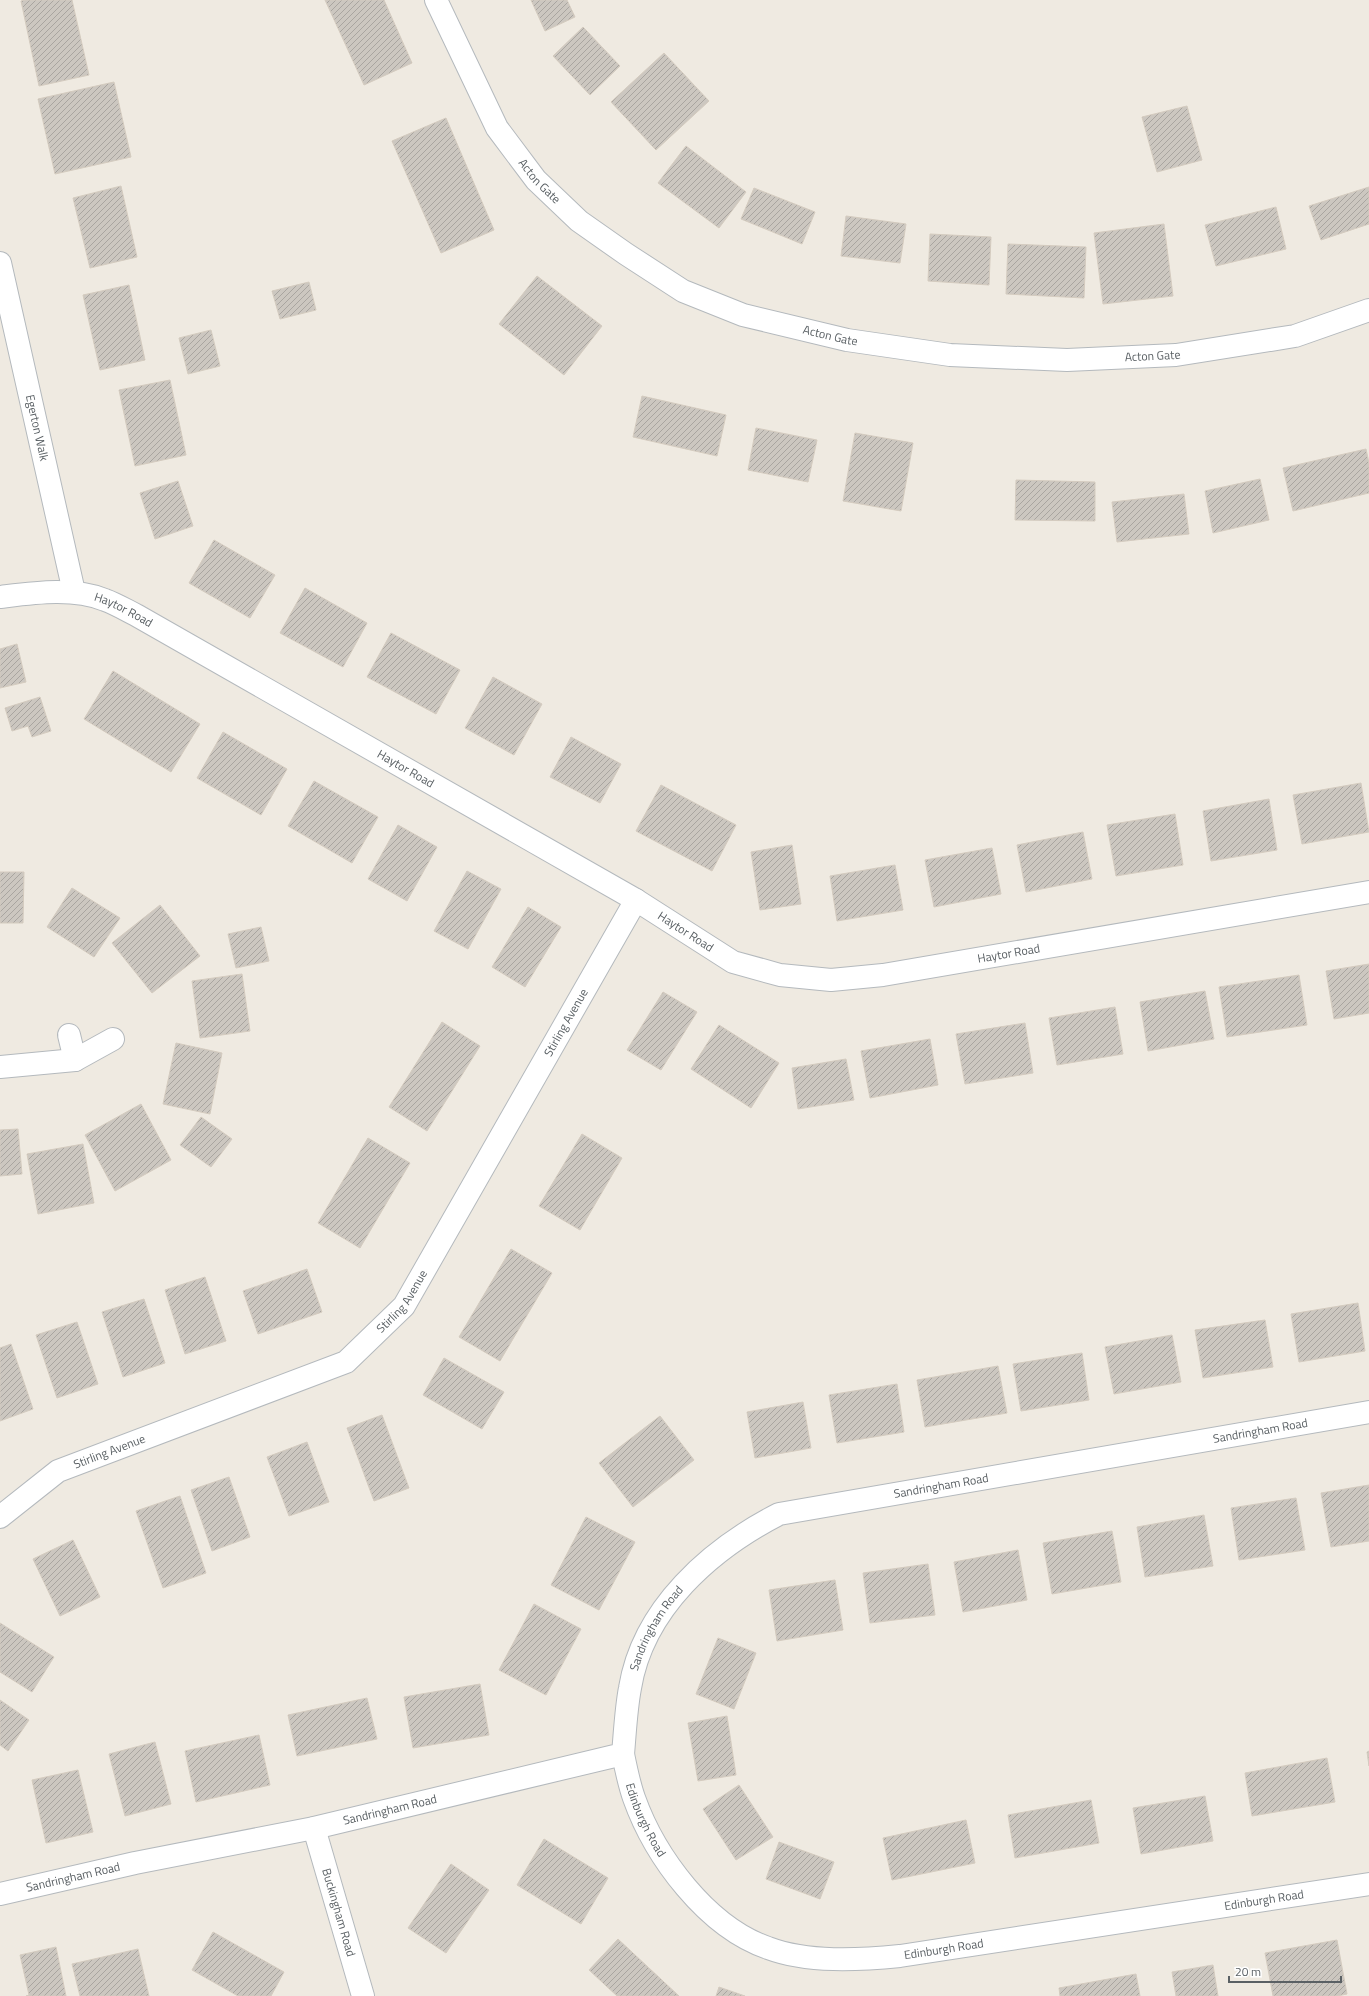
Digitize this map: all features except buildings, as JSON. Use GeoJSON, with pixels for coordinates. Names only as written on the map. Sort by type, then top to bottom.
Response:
{"type":"FeatureCollection","features":[{"type":"Feature","properties":{"kind":"street","name":"Acton Gate"},"geometry":{"type":"LineString","coordinates":[[436,0],[497,128],[536,180],[579,221],[626,254],[684,291],[743,315],[847,340],[950,355],[1067,360],[1176,354],[1295,336],[1369,310]]}},
{"type":"Feature","properties":{"kind":"street","name":"Egerton Walk"},"geometry":{"type":"LineString","coordinates":[[0,263],[74,592]]}},
{"type":"Feature","properties":{"kind":"street","name":"Haytor Road"},"geometry":{"type":"LineString","coordinates":[[0,597],[29,593],[74,592],[104,599],[136,615],[636,900],[733,962],[780,975],[831,980],[883,975],[1369,892]]}},
{"type":"Feature","properties":{"kind":"street","name":"Stirling Avenue"},"geometry":{"type":"LineString","coordinates":[[0,1517],[58,1471],[346,1362],[404,1306],[636,900]]}},
{"type":"Feature","properties":{"kind":"street"},"geometry":{"type":"LineString","coordinates":[[69,1036],[75,1060]]}},
{"type":"Feature","properties":{"kind":"street"},"geometry":{"type":"LineString","coordinates":[[0,1067],[75,1060],[113,1040]]}},
{"type":"Feature","properties":{"kind":"street","name":"Sandringham Road"},"geometry":{"type":"LineString","coordinates":[[0,1894],[135,1863],[314,1828],[622,1754],[630,1687],[640,1652],[661,1612],[683,1583],[716,1554],[750,1528],[779,1514],[1369,1412]]}},
{"type":"Feature","properties":{"kind":"street","name":"Edinburgh Road"},"geometry":{"type":"LineString","coordinates":[[622,1754],[634,1798],[655,1842],[675,1874],[704,1906],[736,1932],[768,1948],[807,1957],[856,1960],[900,1956],[1369,1884]]}},
{"type":"Feature","properties":{"kind":"street","name":"Buckingham Road"},"geometry":{"type":"LineString","coordinates":[[314,1828],[363,1996]]}}]}
